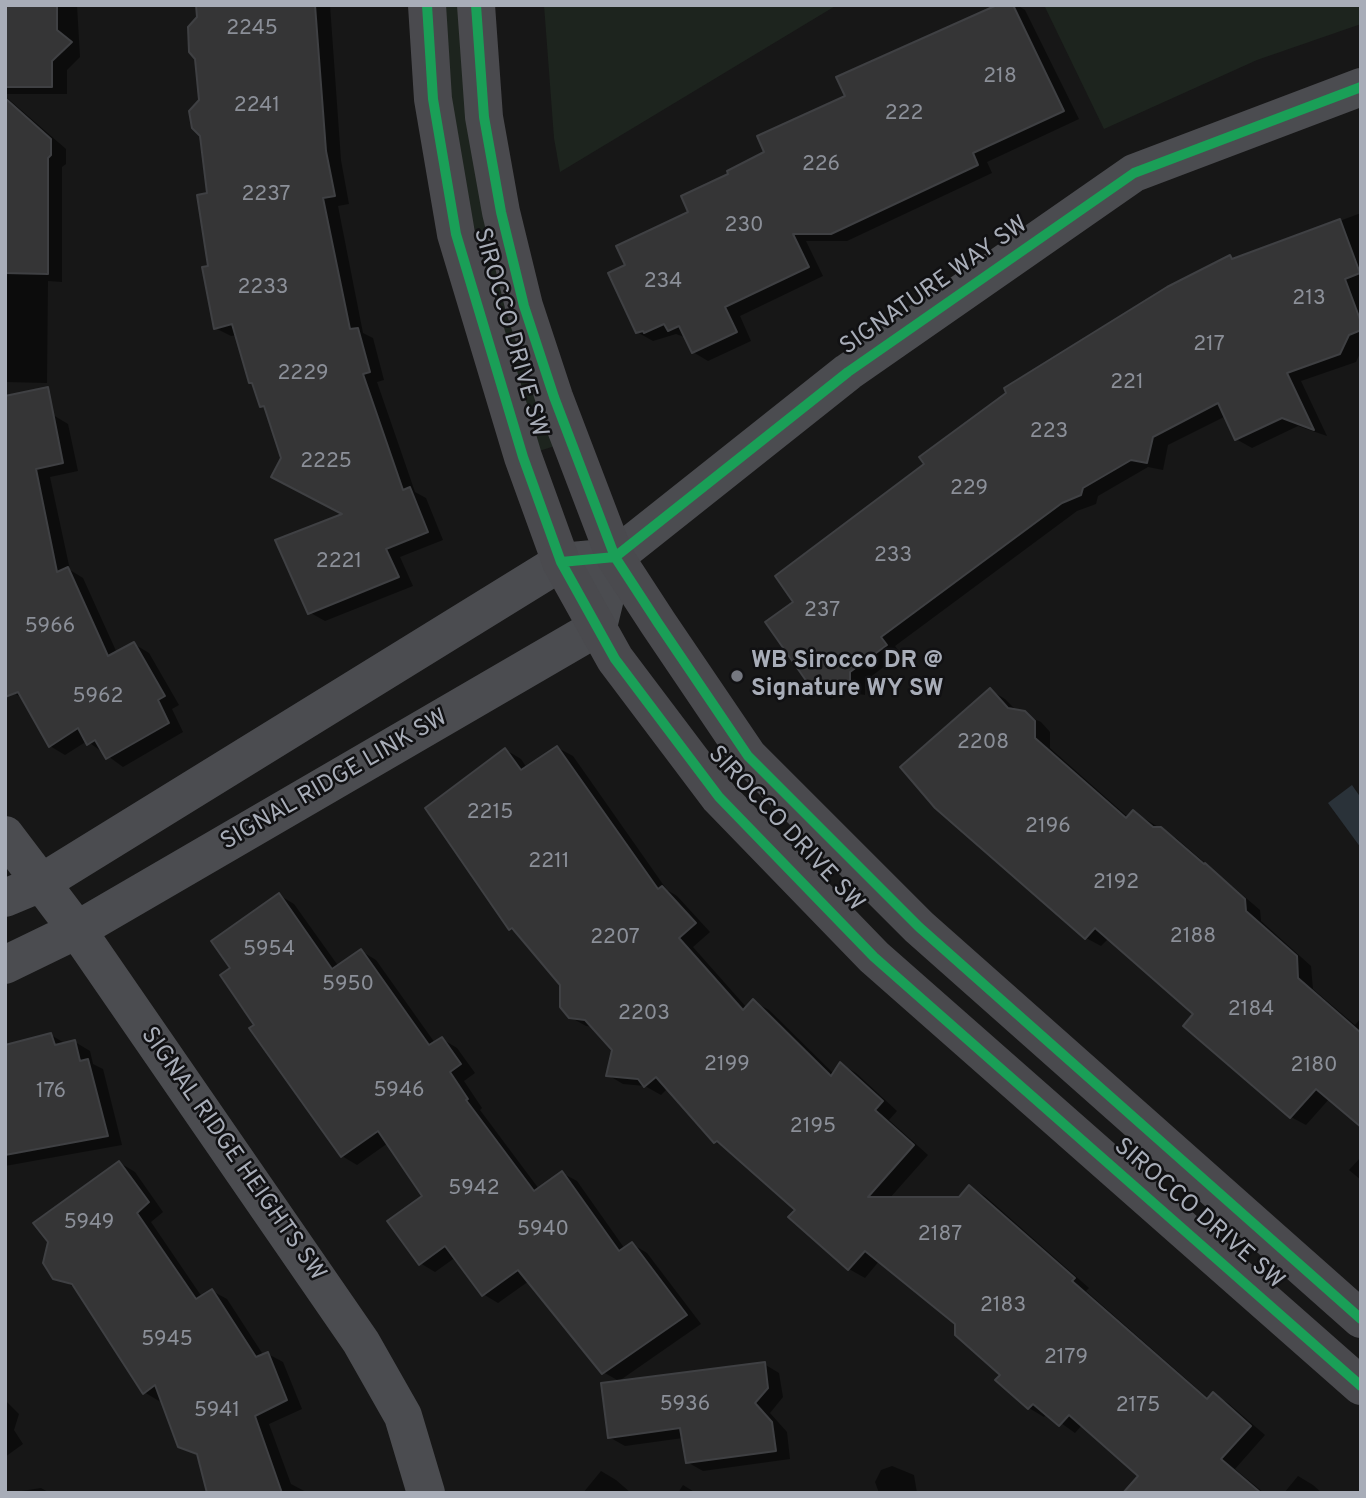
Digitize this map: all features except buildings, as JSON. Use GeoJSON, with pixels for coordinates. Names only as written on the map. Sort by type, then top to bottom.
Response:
{"type":"FeatureCollection","features":[{"type":"Feature","properties":{"kind":"street","name":"SIROCCO DRIVE SW"},"geometry":{"type":"LineString","coordinates":[[428,5],[433,99],[457,234],[523,457],[561,562],[615,659],[719,797],[874,957],[1361,1386]]}},
{"type":"Feature","properties":{"kind":"street","name":"SIROCCO DRIVE SW"},"geometry":{"type":"LineString","coordinates":[[476,5],[484,117],[501,212],[524,306],[554,397],[615,556],[748,756],[919,927],[1361,1319]]}},
{"type":"Feature","properties":{"kind":"street","name":"SIGNATURE WAY SW"},"geometry":{"type":"LineString","coordinates":[[615,556],[848,372],[1134,173],[1361,87]]}},
{"type":"Feature","properties":{"kind":"street"},"geometry":{"type":"LineString","coordinates":[[5,898],[41,883],[561,562],[615,556],[598,627]]}},
{"type":"Feature","properties":{"kind":"street","name":"SIGNAL RIDGE LINK SW"},"geometry":{"type":"LineString","coordinates":[[5,965],[77,930],[598,627]]}},
{"type":"Feature","properties":{"kind":"street","name":"SIGNAL RIDGE HEIGHTS SW"},"geometry":{"type":"LineString","coordinates":[[5,835],[77,930],[361,1342],[403,1416],[426,1493]]}},
{"type":"Feature","properties":{"kind":"shaded area"},"geometry":{"type":"Polygon","coordinates":[[[441,5],[462,5],[558,445],[536,452],[455,158],[441,5]]]}},
{"type":"Feature","properties":{"kind":"shaded area"},"geometry":{"type":"Polygon","coordinates":[[[544,5],[837,5],[560,172],[554,138],[544,5]]]}},
{"type":"Feature","properties":{"kind":"shaded area"},"geometry":{"type":"Polygon","coordinates":[[[1044,5],[1361,5],[1361,24],[1257,60],[1104,129],[1044,5]]]}},
{"type":"Feature","properties":{"kind":"shaded area"},"geometry":{"type":"Polygon","coordinates":[[[1352,785],[1361,798],[1361,848],[1328,803],[1352,785]]]}},
{"type":"Feature","properties":{"kind":"cycle path"},"geometry":{"type":"LineString","coordinates":[[427,5],[433,99],[456,234],[523,457],[561,562],[615,659],[719,797],[874,957],[1361,1386]]}},
{"type":"Feature","properties":{"kind":"cycle path"},"geometry":{"type":"LineString","coordinates":[[476,5],[484,117],[501,212],[524,306],[554,397],[615,557],[658,623],[748,756],[919,927],[1361,1319]]}},
{"type":"Feature","properties":{"kind":"cycle path"},"geometry":{"type":"LineString","coordinates":[[561,562],[615,557],[848,372],[1134,173],[1361,87]]}},
{"type":"Feature","properties":{"kind":"place","name":"WB Sirocco DR @ Signature WY SW"},"geometry":{"type":"Point","coordinates":[737,676]}}]}
